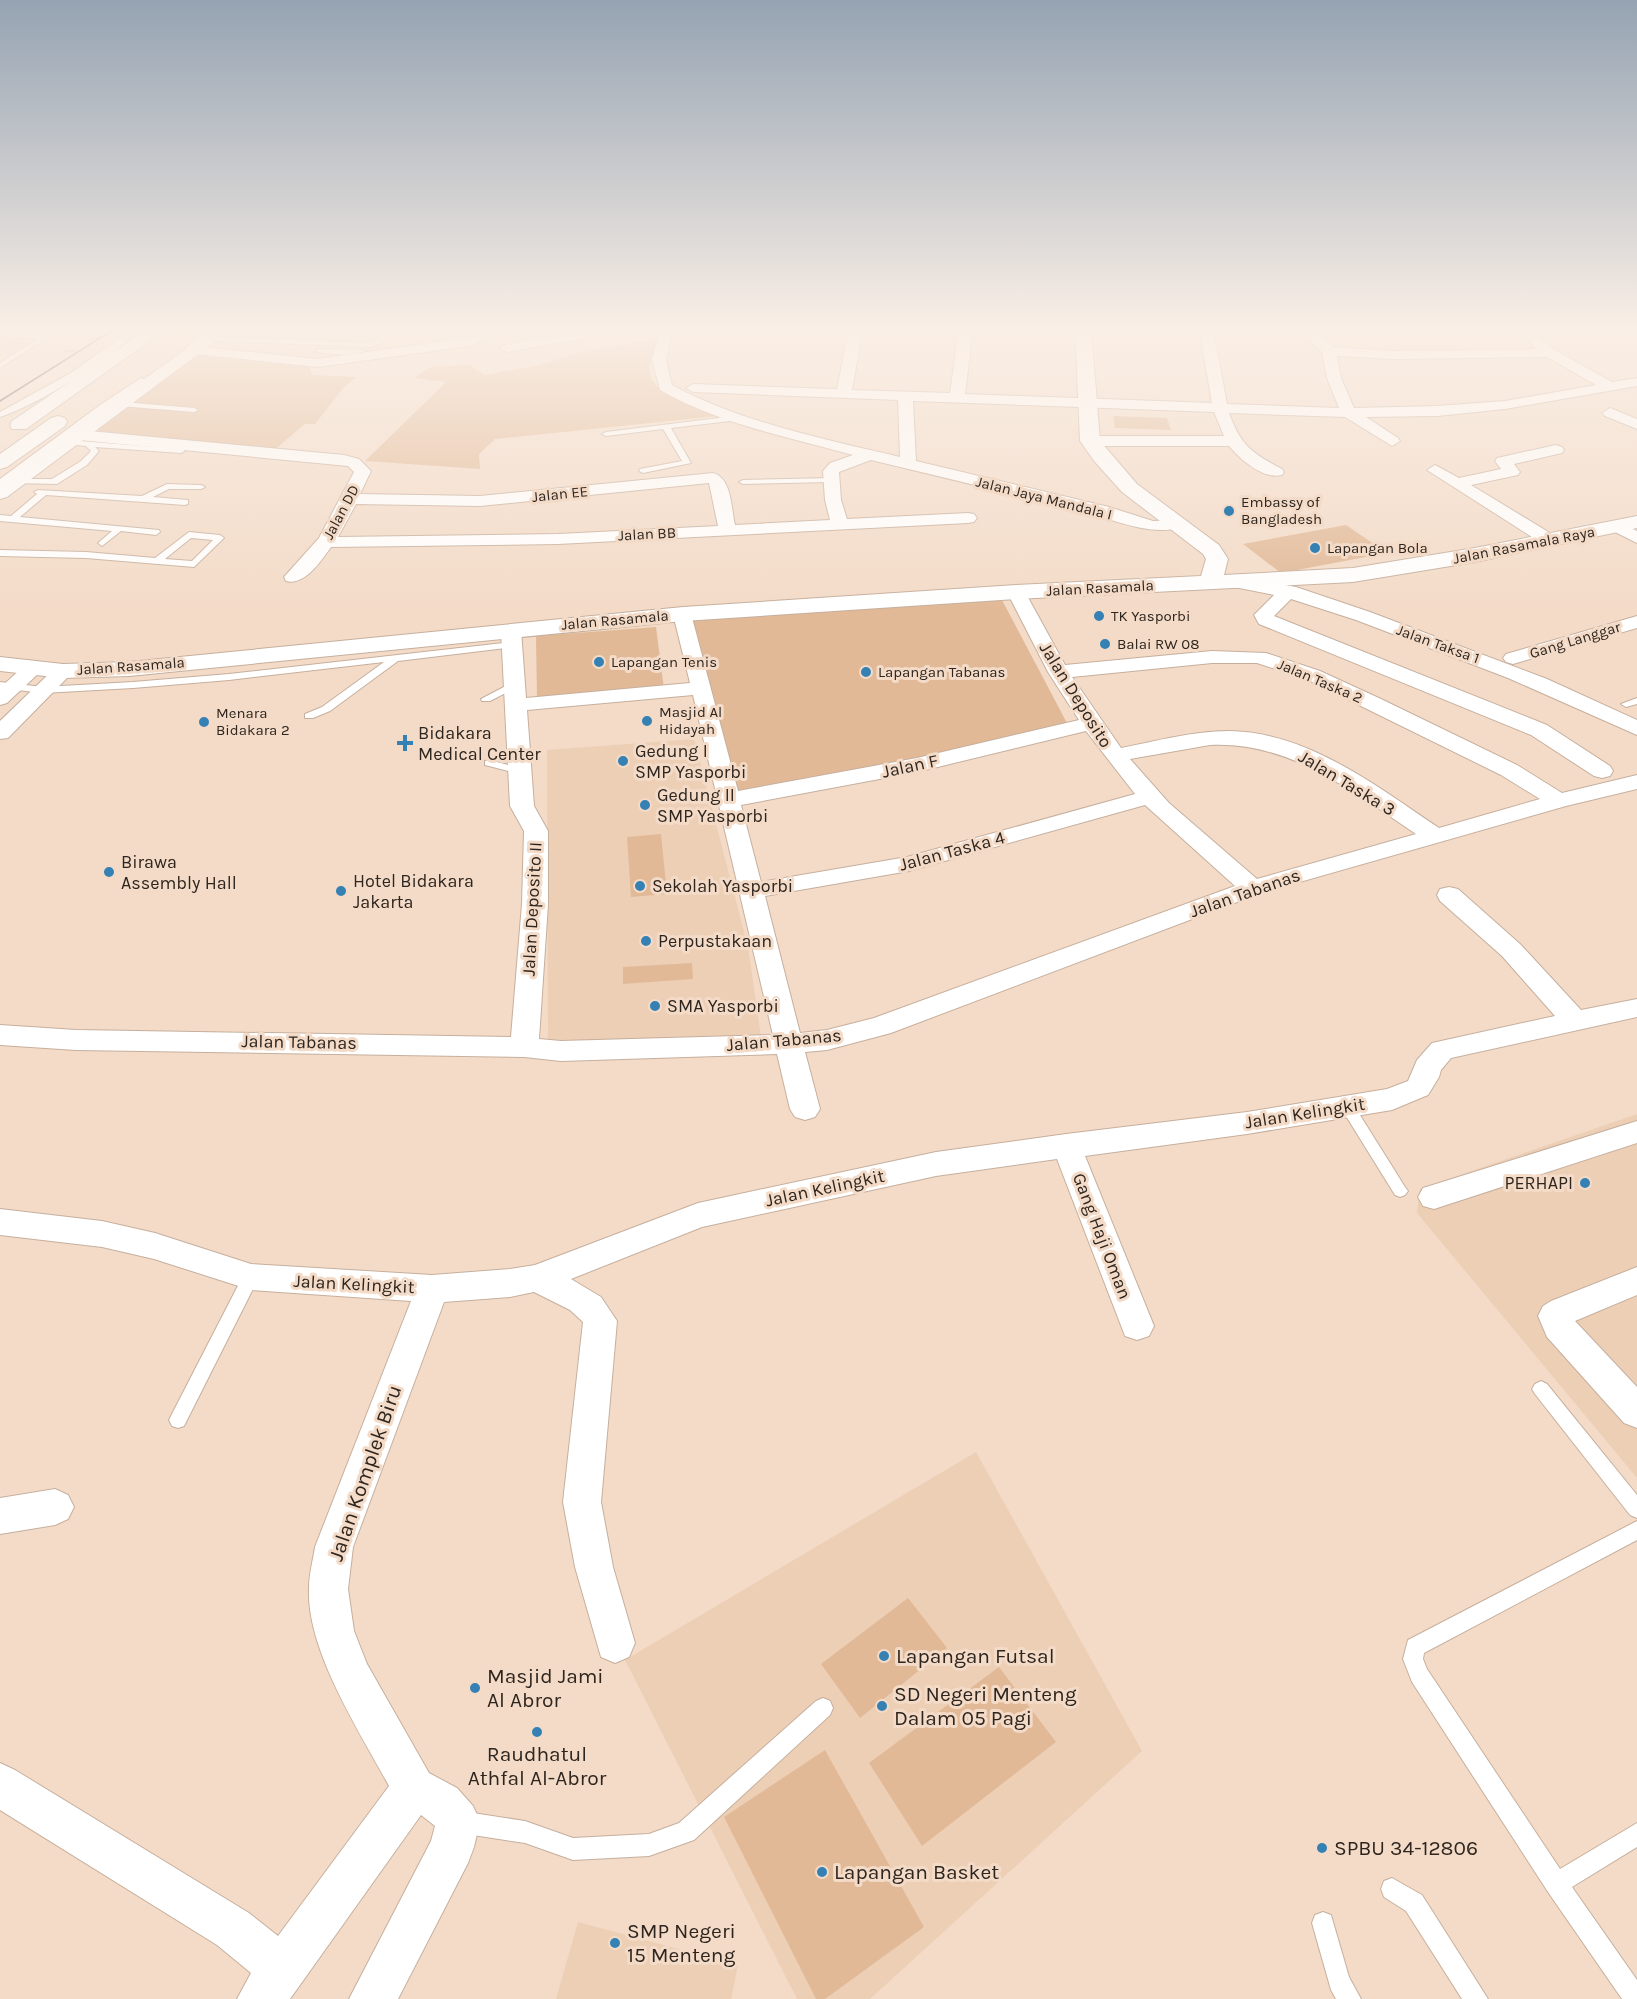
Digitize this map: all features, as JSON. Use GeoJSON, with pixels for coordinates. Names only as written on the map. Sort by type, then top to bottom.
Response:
{"type":"FeatureCollection","features":[{"type":"Feature","properties":{"kind":"main road"},"geometry":{"type":"LineString","coordinates":[[0,438],[24,421]]}},
{"type":"Feature","properties":{"kind":"main road"},"geometry":{"type":"LineString","coordinates":[[0,463],[59,421]]}},
{"type":"Feature","properties":{"kind":"main road"},"geometry":{"type":"LineString","coordinates":[[5,487],[79,440],[101,421]]}},
{"type":"Feature","properties":{"kind":"main road"},"geometry":{"type":"LineString","coordinates":[[1089,421],[1090,441],[1098,454],[1133,493],[1215,554],[1221,581]]}},
{"type":"Feature","properties":{"kind":"main road","name":"Jalan Rasamala Raya"},"geometry":{"type":"LineString","coordinates":[[1221,581],[1287,585],[1382,571],[1627,524]]}},
{"type":"Feature","properties":{"kind":"main road","name":"Jalan Rasamala"},"geometry":{"type":"LineString","coordinates":[[0,664],[38,679],[63,670],[129,669],[512,638],[683,614],[1221,581]]}},
{"type":"Feature","properties":{"kind":"street","name":"Jalan Jaya Mandala I"},"geometry":{"type":"LineString","coordinates":[[747,421],[908,465],[1103,511],[1152,526],[1174,524]]}},
{"type":"Feature","properties":{"kind":"street"},"geometry":{"type":"LineString","coordinates":[[906,421],[908,465]]}},
{"type":"Feature","properties":{"kind":"street"},"geometry":{"type":"LineString","coordinates":[[1226,421],[1234,441],[1245,454],[1276,472]]}},
{"type":"Feature","properties":{"kind":"street"},"geometry":{"type":"LineString","coordinates":[[1362,421],[1392,441]]}},
{"type":"Feature","properties":{"kind":"street","name":"Jalan DD"},"geometry":{"type":"LineString","coordinates":[[79,440],[353,462],[363,471],[350,499],[325,542],[308,565],[293,577]]}},
{"type":"Feature","properties":{"kind":"street"},"geometry":{"type":"LineString","coordinates":[[1090,441],[1234,441]]}},
{"type":"Feature","properties":{"kind":"street"},"geometry":{"type":"LineString","coordinates":[[1456,483],[1512,472],[1503,461],[1556,450]]}},
{"type":"Feature","properties":{"kind":"street"},"geometry":{"type":"LineString","coordinates":[[840,523],[833,500],[831,471],[836,466],[870,455]]}},
{"type":"Feature","properties":{"kind":"street"},"geometry":{"type":"LineString","coordinates":[[1435,470],[1549,540]]}},
{"type":"Feature","properties":{"kind":"street","name":"Jalan EE"},"geometry":{"type":"LineString","coordinates":[[350,499],[489,501],[713,478],[718,482],[728,530]]}},
{"type":"Feature","properties":{"kind":"street","name":"Jalan BB"},"geometry":{"type":"LineString","coordinates":[[325,542],[480,542],[968,518]]}},
{"type":"Feature","properties":{"kind":"street"},"geometry":{"type":"LineString","coordinates":[[1627,524],[1637,538]]}},
{"type":"Feature","properties":{"kind":"street"},"geometry":{"type":"LineString","coordinates":[[1602,771],[1539,730],[1266,620],[1264,615],[1287,585],[1513,658],[1633,705]]}},
{"type":"Feature","properties":{"kind":"street","name":"Jalan Taksa 1"},"geometry":{"type":"LineString","coordinates":[[1287,585],[1502,668],[1637,729]]}},
{"type":"Feature","properties":{"kind":"street","name":"Jalan Deposito"},"geometry":{"type":"LineString","coordinates":[[1016,592],[1058,672],[1089,724],[1150,797],[1252,888]]}},
{"type":"Feature","properties":{"kind":"street"},"geometry":{"type":"LineString","coordinates":[[683,614],[805,1109]]}},
{"type":"Feature","properties":{"kind":"street","name":"Gang Langgar"},"geometry":{"type":"LineString","coordinates":[[1513,658],[1637,622]]}},
{"type":"Feature","properties":{"kind":"street","name":"Jalan Deposito II"},"geometry":{"type":"LineString","coordinates":[[512,638],[522,806],[536,831],[535,904],[524,1047]]}},
{"type":"Feature","properties":{"kind":"street","name":"Jalan Taska 2"},"geometry":{"type":"LineString","coordinates":[[1058,672],[1212,657],[1259,657],[1313,675],[1384,708],[1509,770],[1559,801]]}},
{"type":"Feature","properties":{"kind":"street"},"geometry":{"type":"LineString","coordinates":[[5,690],[38,679]]}},
{"type":"Feature","properties":{"kind":"street"},"geometry":{"type":"LineString","coordinates":[[0,733],[38,679]]}},
{"type":"Feature","properties":{"kind":"street"},"geometry":{"type":"LineString","coordinates":[[516,694],[701,688]]}},
{"type":"Feature","properties":{"kind":"street","name":"Jalan F"},"geometry":{"type":"LineString","coordinates":[[729,800],[917,765],[1089,724]]}},
{"type":"Feature","properties":{"kind":"street","name":"Jalan Taska 3"},"geometry":{"type":"LineString","coordinates":[[1115,756],[1194,741],[1240,738],[1274,744],[1294,751],[1335,772],[1434,836]]}},
{"type":"Feature","properties":{"kind":"street","name":"Jalan Tabanas"},"geometry":{"type":"LineString","coordinates":[[0,1035],[76,1040],[524,1047],[561,1051],[789,1044],[827,1040],[881,1026],[1252,888],[1559,801],[1637,783]]}},
{"type":"Feature","properties":{"kind":"street","name":"Jalan Taska 4"},"geometry":{"type":"LineString","coordinates":[[751,891],[909,864],[1150,797]]}},
{"type":"Feature","properties":{"kind":"street"},"geometry":{"type":"LineString","coordinates":[[1449,895],[1511,950],[1576,1022]]}},
{"type":"Feature","properties":{"kind":"street","name":"Jalan Kelingkit"},"geometry":{"type":"LineString","coordinates":[[0,1222],[102,1233],[154,1246],[251,1277],[432,1288],[537,1278],[698,1215],[936,1164],[1348,1108],[1392,1099],[1418,1088],[1425,1077],[1427,1067],[1442,1050],[1637,1008]]}},
{"type":"Feature","properties":{"kind":"street"},"geometry":{"type":"LineString","coordinates":[[1434,1197],[1637,1132]]}},
{"type":"Feature","properties":{"kind":"street","name":"Gang Haji Oman"},"geometry":{"type":"LineString","coordinates":[[1066,1145],[1137,1326]]}},
{"type":"Feature","properties":{"kind":"street"},"geometry":{"type":"LineString","coordinates":[[537,1278],[581,1301],[595,1311],[600,1321],[582,1502],[594,1567],[615,1643]]}},
{"type":"Feature","properties":{"kind":"street"},"geometry":{"type":"LineString","coordinates":[[1637,1281],[1563,1311],[1556,1316],[1559,1327],[1637,1412]]}},
{"type":"Feature","properties":{"kind":"street","name":"Jalan Komplek Biru"},"geometry":{"type":"LineString","coordinates":[[414,1788],[352,1677],[334,1631],[327,1589],[334,1547],[432,1288]]}},
{"type":"Feature","properties":{"kind":"street"},"geometry":{"type":"LineString","coordinates":[[0,1516],[56,1507]]}},
{"type":"Feature","properties":{"kind":"street"},"geometry":{"type":"LineString","coordinates":[[0,1785],[233,1929],[272,1984],[414,1788],[441,1803],[455,1815],[458,1821],[452,1848],[373,1999]]}},
{"type":"Feature","properties":{"kind":"lane"},"geometry":{"type":"LineString","coordinates":[[5,487],[85,421]]}},
{"type":"Feature","properties":{"kind":"lane"},"geometry":{"type":"LineString","coordinates":[[606,434],[710,421]]}},
{"type":"Feature","properties":{"kind":"lane"},"geometry":{"type":"LineString","coordinates":[[643,471],[687,463],[666,427]]}},
{"type":"Feature","properties":{"kind":"lane"},"geometry":{"type":"LineString","coordinates":[[5,487],[56,482],[84,463],[95,451],[79,440]]}},
{"type":"Feature","properties":{"kind":"lane"},"geometry":{"type":"LineString","coordinates":[[79,440],[181,451]]}},
{"type":"Feature","properties":{"kind":"lane"},"geometry":{"type":"LineString","coordinates":[[743,482],[830,480]]}},
{"type":"Feature","properties":{"kind":"lane"},"geometry":{"type":"LineString","coordinates":[[144,499],[170,485],[201,487]]}},
{"type":"Feature","properties":{"kind":"lane"},"geometry":{"type":"LineString","coordinates":[[5,487],[185,502]]}},
{"type":"Feature","properties":{"kind":"lane"},"geometry":{"type":"LineString","coordinates":[[13,519],[44,492]]}},
{"type":"Feature","properties":{"kind":"lane"},"geometry":{"type":"LineString","coordinates":[[0,518],[156,532]]}},
{"type":"Feature","properties":{"kind":"lane"},"geometry":{"type":"LineString","coordinates":[[102,543],[120,528]]}},
{"type":"Feature","properties":{"kind":"lane"},"geometry":{"type":"LineString","coordinates":[[0,553],[86,555],[158,561],[194,564],[220,538],[189,535],[158,561]]}},
{"type":"Feature","properties":{"kind":"lane"},"geometry":{"type":"LineString","coordinates":[[0,563],[11,554]]}},
{"type":"Feature","properties":{"kind":"lane","name":"Jalan Rasamala"},"geometry":{"type":"LineString","coordinates":[[38,679],[228,677],[396,658],[512,638]]}},
{"type":"Feature","properties":{"kind":"lane"},"geometry":{"type":"LineString","coordinates":[[309,716],[327,709],[396,658]]}},
{"type":"Feature","properties":{"kind":"lane"},"geometry":{"type":"LineString","coordinates":[[486,699],[516,694]]}},
{"type":"Feature","properties":{"kind":"lane"},"geometry":{"type":"LineString","coordinates":[[489,763],[520,771]]}},
{"type":"Feature","properties":{"kind":"lane"},"geometry":{"type":"LineString","coordinates":[[1348,1108],[1400,1191]]}},
{"type":"Feature","properties":{"kind":"lane"},"geometry":{"type":"LineString","coordinates":[[178,1420],[251,1277]]}},
{"type":"Feature","properties":{"kind":"lane"},"geometry":{"type":"LineString","coordinates":[[1541,1389],[1637,1509]]}},
{"type":"Feature","properties":{"kind":"lane"},"geometry":{"type":"LineString","coordinates":[[1636,1999],[1556,1884],[1419,1675],[1413,1659],[1415,1647],[1637,1530]]}},
{"type":"Feature","properties":{"kind":"lane"},"geometry":{"type":"LineString","coordinates":[[458,1821],[525,1832],[573,1850],[649,1845],[686,1832],[823,1708]]}},
{"type":"Feature","properties":{"kind":"lane"},"geometry":{"type":"LineString","coordinates":[[1556,1884],[1637,1834]]}},
{"type":"Feature","properties":{"kind":"lane"},"geometry":{"type":"LineString","coordinates":[[1392,1889],[1414,1903],[1476,1999]]}},
{"type":"Feature","properties":{"kind":"lane"},"geometry":{"type":"LineString","coordinates":[[1323,1923],[1339,1982],[1349,1999]]}},
{"type":"Feature","properties":{"kind":"shaded area"},"geometry":{"type":"Polygon","coordinates":[[[107,421],[317,421],[315,424],[305,424],[273,451],[128,436],[95,430],[107,421]]]}},
{"type":"Feature","properties":{"kind":"shaded area"},"geometry":{"type":"Polygon","coordinates":[[[406,421],[667,421],[495,439],[479,454],[480,469],[365,461],[406,421]]]}},
{"type":"Feature","properties":{"kind":"shaded area"},"geometry":{"type":"Polygon","coordinates":[[[1114,421],[1168,421],[1171,430],[1115,428],[1114,421]]]}},
{"type":"Feature","properties":{"kind":"shaded area","name":"Lapangan Bola"},"geometry":{"type":"Polygon","coordinates":[[[1346,525],[1387,553],[1281,573],[1243,544],[1346,525]]]}},
{"type":"Feature","properties":{"kind":"shaded area","name":"Lapangan Tabanas"},"geometry":{"type":"Polygon","coordinates":[[[1002,600],[1068,725],[922,761],[723,795],[680,619],[1002,600]]]}},
{"type":"Feature","properties":{"kind":"shaded area","name":"Lapangan Tenis"},"geometry":{"type":"Polygon","coordinates":[[[656,627],[664,689],[537,699],[536,636],[656,627]]]}},
{"type":"Feature","properties":{"kind":"shaded area","name":"Sekolah Yasporbi"},"geometry":{"type":"Polygon","coordinates":[[[694,739],[748,947],[761,1037],[548,1048],[547,750],[694,739]]]}},
{"type":"Feature","properties":{"kind":"shaded area"},"geometry":{"type":"Polygon","coordinates":[[[661,834],[667,894],[631,897],[627,837],[661,834]]]}},
{"type":"Feature","properties":{"kind":"shaded area"},"geometry":{"type":"Polygon","coordinates":[[[692,963],[693,979],[623,984],[623,967],[692,963]]]}},
{"type":"Feature","properties":{"kind":"shaded area"},"geometry":{"type":"Polygon","coordinates":[[[1637,1114],[1637,1478],[1417,1213],[1420,1189],[1637,1114]]]}},
{"type":"Feature","properties":{"kind":"shaded area","name":"SD Negeri Menteng Dalam 05 Pagi"},"geometry":{"type":"Polygon","coordinates":[[[976,1452],[1142,1751],[870,1999],[797,1999],[625,1660],[976,1452]]]}},
{"type":"Feature","properties":{"kind":"shaded area","name":"Lapangan Futsal"},"geometry":{"type":"Polygon","coordinates":[[[908,1598],[947,1648],[860,1718],[821,1664],[908,1598]]]}},
{"type":"Feature","properties":{"kind":"shaded area","name":"Lapangan Basket"},"geometry":{"type":"Polygon","coordinates":[[[999,1667],[1056,1742],[922,1846],[869,1763],[999,1667]]]}},
{"type":"Feature","properties":{"kind":"shaded area","name":"Lapangan Basket"},"geometry":{"type":"Polygon","coordinates":[[[825,1750],[924,1927],[825,1999],[816,1999],[724,1817],[825,1750]]]}},
{"type":"Feature","properties":{"kind":"shaded area","name":"SMP Negeri 15 Menteng"},"geometry":{"type":"Polygon","coordinates":[[[578,1922],[738,1965],[731,1999],[556,1999],[578,1922]]]}},
{"type":"Feature","properties":{"kind":"place","name":"Embassy of Bangladesh"},"geometry":{"type":"Point","coordinates":[1229,511]}},
{"type":"Feature","properties":{"kind":"place","name":"Lapangan Bola"},"geometry":{"type":"Point","coordinates":[1315,548]}},
{"type":"Feature","properties":{"kind":"place","name":"TK Yasporbi"},"geometry":{"type":"Point","coordinates":[1099,616]}},
{"type":"Feature","properties":{"kind":"place","name":"Balai RW 08"},"geometry":{"type":"Point","coordinates":[1105,644]}},
{"type":"Feature","properties":{"kind":"place","name":"Lapangan Tenis"},"geometry":{"type":"Point","coordinates":[599,662]}},
{"type":"Feature","properties":{"kind":"place","name":"Lapangan Tabanas"},"geometry":{"type":"Point","coordinates":[866,672]}},
{"type":"Feature","properties":{"kind":"place","name":"Masjid Al Hidayah"},"geometry":{"type":"Point","coordinates":[647,721]}},
{"type":"Feature","properties":{"kind":"place","name":"Menara Bidakara 2"},"geometry":{"type":"Point","coordinates":[204,722]}},
{"type":"Feature","properties":{"kind":"place","name":"Bidakara Medical Center"},"geometry":{"type":"Point","coordinates":[405,743]}},
{"type":"Feature","properties":{"kind":"place","name":"Gedung I SMP Yasporbi"},"geometry":{"type":"Point","coordinates":[623,761]}},
{"type":"Feature","properties":{"kind":"place","name":"Gedung II SMP Yasporbi"},"geometry":{"type":"Point","coordinates":[645,805]}},
{"type":"Feature","properties":{"kind":"place","name":"Birawa Assembly Hall"},"geometry":{"type":"Point","coordinates":[109,872]}},
{"type":"Feature","properties":{"kind":"place","name":"Sekolah Yasporbi"},"geometry":{"type":"Point","coordinates":[640,886]}},
{"type":"Feature","properties":{"kind":"place","name":"Hotel Bidakara Jakarta"},"geometry":{"type":"Point","coordinates":[341,891]}},
{"type":"Feature","properties":{"kind":"place","name":"Perpustakaan"},"geometry":{"type":"Point","coordinates":[646,941]}},
{"type":"Feature","properties":{"kind":"place","name":"SMA Yasporbi"},"geometry":{"type":"Point","coordinates":[655,1006]}},
{"type":"Feature","properties":{"kind":"place","name":"PERHAPI"},"geometry":{"type":"Point","coordinates":[1585,1183]}},
{"type":"Feature","properties":{"kind":"place","name":"Lapangan Futsal"},"geometry":{"type":"Point","coordinates":[884,1656]}},
{"type":"Feature","properties":{"kind":"place","name":"Masjid Jami Al Abror"},"geometry":{"type":"Point","coordinates":[475,1688]}},
{"type":"Feature","properties":{"kind":"place","name":"SD Negeri Menteng Dalam 05 Pagi"},"geometry":{"type":"Point","coordinates":[882,1706]}},
{"type":"Feature","properties":{"kind":"place","name":"Raudhatul Athfal Al-Abror"},"geometry":{"type":"Point","coordinates":[537,1732]}},
{"type":"Feature","properties":{"kind":"place","name":"SPBU 34-12806"},"geometry":{"type":"Point","coordinates":[1322,1848]}},
{"type":"Feature","properties":{"kind":"place","name":"Lapangan Basket"},"geometry":{"type":"Point","coordinates":[822,1872]}},
{"type":"Feature","properties":{"kind":"place","name":"SMP Negeri 15 Menteng"},"geometry":{"type":"Point","coordinates":[615,1943]}}]}
